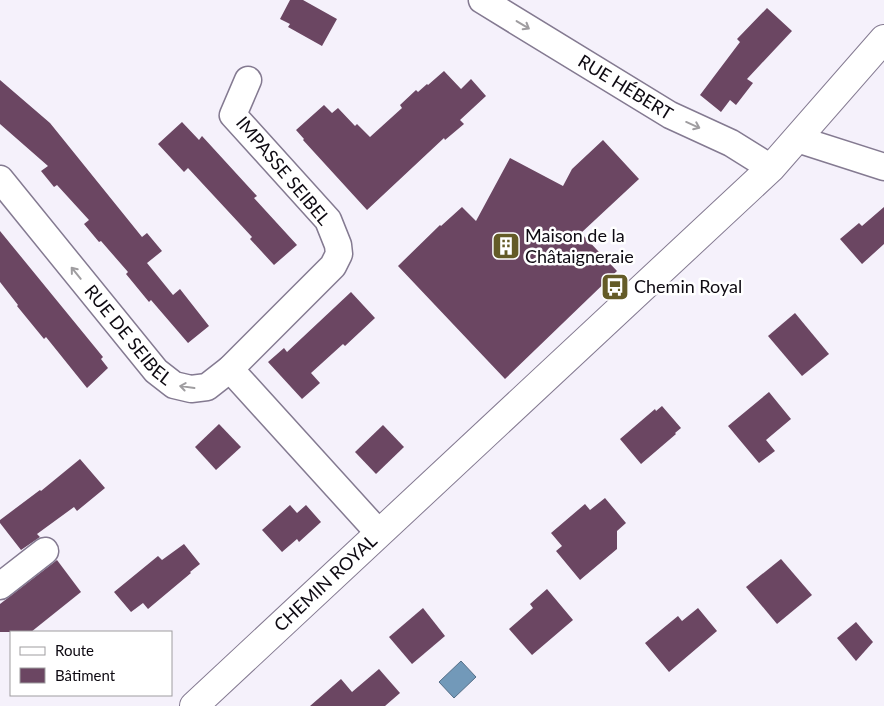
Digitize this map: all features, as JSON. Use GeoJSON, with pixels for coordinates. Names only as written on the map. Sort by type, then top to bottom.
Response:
{"type":"FeatureCollection","features":[{"type":"Feature","properties":{"kind":"street","name":"RUE HÉBERT"},"geometry":{"type":"LineString","coordinates":[[482,0],[670,115],[731,143],[771,168]]}},
{"type":"Feature","properties":{"kind":"street","name":"CHEMIN ROYAL"},"geometry":{"type":"LineString","coordinates":[[194,706],[771,168],[884,39]]}},
{"type":"Feature","properties":{"kind":"street","name":"IMPASSE SEIBEL"},"geometry":{"type":"LineString","coordinates":[[230,369],[333,266],[339,254],[334,233],[328,220],[233,115],[248,80]]}},
{"type":"Feature","properties":{"kind":"street"},"geometry":{"type":"LineString","coordinates":[[797,138],[884,167]]}},
{"type":"Feature","properties":{"kind":"street","name":"RUE DE SEIBEL"},"geometry":{"type":"LineString","coordinates":[[0,180],[156,371],[174,385],[191,389],[207,387],[230,369]]}},
{"type":"Feature","properties":{"kind":"street"},"geometry":{"type":"LineString","coordinates":[[230,369],[378,533]]}},
{"type":"Feature","properties":{"kind":"street"},"geometry":{"type":"LineString","coordinates":[[0,586],[45,551]]}},
{"type":"Feature","properties":{"kind":"water"},"geometry":{"type":"Polygon","coordinates":[[[461,661],[476,677],[454,698],[439,682],[461,661]]]}},
{"type":"Feature","properties":{"kind":"building"},"geometry":{"type":"Polygon","coordinates":[[[290,0],[303,0],[337,19],[322,46],[288,27],[290,24],[280,19],[290,0]]]}},
{"type":"Feature","properties":{"kind":"building"},"geometry":{"type":"Polygon","coordinates":[[[767,8],[792,31],[747,79],[753,83],[736,105],[730,100],[721,112],[700,95],[740,42],[737,39],[767,8]]]}},
{"type":"Feature","properties":{"kind":"building"},"geometry":{"type":"Polygon","coordinates":[[[444,71],[461,89],[471,79],[486,96],[460,120],[464,124],[445,140],[444,138],[367,210],[296,130],[324,105],[332,113],[338,108],[355,126],[357,124],[370,137],[402,108],[400,105],[416,90],[418,92],[444,71]]]}},
{"type":"Feature","properties":{"kind":"building"},"geometry":{"type":"Polygon","coordinates":[[[0,80],[50,123],[142,237],[147,233],[162,251],[147,263],[173,295],[180,289],[209,326],[188,343],[151,300],[149,302],[126,274],[128,272],[84,224],[89,220],[57,185],[54,187],[41,171],[48,166],[0,124],[0,80]]]}},
{"type":"Feature","properties":{"kind":"building"},"geometry":{"type":"Polygon","coordinates":[[[182,122],[199,140],[202,136],[257,196],[254,198],[297,245],[274,265],[250,239],[252,237],[188,168],[184,172],[158,144],[182,122]]]}},
{"type":"Feature","properties":{"kind":"building","name":"Maison de la Châtaigneraie"},"geometry":{"type":"Polygon","coordinates":[[[603,140],[639,179],[581,233],[617,271],[505,379],[398,266],[440,225],[462,207],[476,221],[510,158],[563,186],[572,169],[603,140]]]}},
{"type":"Feature","properties":{"kind":"building"},"geometry":{"type":"Polygon","coordinates":[[[884,207],[884,244],[862,264],[840,239],[859,223],[862,226],[884,207]]]}},
{"type":"Feature","properties":{"kind":"building"},"geometry":{"type":"Polygon","coordinates":[[[0,231],[103,357],[101,359],[108,368],[87,388],[46,337],[44,339],[0,282],[0,231]]]}},
{"type":"Feature","properties":{"kind":"building"},"geometry":{"type":"Polygon","coordinates":[[[351,292],[375,318],[345,346],[343,344],[311,373],[320,383],[302,399],[268,362],[284,348],[287,352],[351,292]]]}},
{"type":"Feature","properties":{"kind":"building"},"geometry":{"type":"Polygon","coordinates":[[[795,313],[829,354],[802,376],[768,336],[795,313]]]}},
{"type":"Feature","properties":{"kind":"building"},"geometry":{"type":"Polygon","coordinates":[[[769,392],[791,419],[766,440],[775,451],[759,463],[728,426],[769,392]]]}},
{"type":"Feature","properties":{"kind":"building"},"geometry":{"type":"Polygon","coordinates":[[[662,406],[681,428],[641,464],[620,439],[655,409],[656,411],[662,406]]]}},
{"type":"Feature","properties":{"kind":"building"},"geometry":{"type":"Polygon","coordinates":[[[219,424],[241,447],[216,470],[195,447],[219,424]]]}},
{"type":"Feature","properties":{"kind":"building"},"geometry":{"type":"Polygon","coordinates":[[[383,425],[404,447],[376,474],[355,452],[383,425]]]}},
{"type":"Feature","properties":{"kind":"building"},"geometry":{"type":"Polygon","coordinates":[[[80,459],[105,488],[77,511],[74,507],[37,534],[40,537],[21,550],[0,523],[0,520],[41,491],[80,459]]]}},
{"type":"Feature","properties":{"kind":"building"},"geometry":{"type":"Polygon","coordinates":[[[605,498],[626,523],[617,531],[617,549],[580,580],[556,551],[562,546],[551,533],[585,504],[590,510],[605,498]]]}},
{"type":"Feature","properties":{"kind":"building"},"geometry":{"type":"Polygon","coordinates":[[[290,505],[297,513],[306,505],[321,522],[299,542],[297,539],[282,552],[262,530],[290,505]]]}},
{"type":"Feature","properties":{"kind":"building"},"geometry":{"type":"Polygon","coordinates":[[[184,544],[200,564],[148,609],[143,603],[131,612],[114,592],[158,556],[162,560],[184,544]]]}},
{"type":"Feature","properties":{"kind":"building"},"geometry":{"type":"Polygon","coordinates":[[[781,559],[812,595],[777,624],[746,587],[781,559]]]}},
{"type":"Feature","properties":{"kind":"building"},"geometry":{"type":"Polygon","coordinates":[[[57,560],[81,592],[32,631],[0,632],[0,604],[57,560]]]}},
{"type":"Feature","properties":{"kind":"building"},"geometry":{"type":"Polygon","coordinates":[[[547,589],[573,620],[532,655],[509,629],[533,608],[530,604],[547,589]]]}},
{"type":"Feature","properties":{"kind":"building"},"geometry":{"type":"Polygon","coordinates":[[[423,608],[445,636],[412,664],[389,637],[423,608]]]}},
{"type":"Feature","properties":{"kind":"building"},"geometry":{"type":"Polygon","coordinates":[[[698,608],[717,631],[669,672],[645,643],[678,616],[682,621],[698,608]]]}},
{"type":"Feature","properties":{"kind":"building"},"geometry":{"type":"Polygon","coordinates":[[[856,622],[873,642],[856,661],[837,638],[856,622]]]}},
{"type":"Feature","properties":{"kind":"building"},"geometry":{"type":"Polygon","coordinates":[[[379,669],[400,693],[385,706],[310,706],[341,679],[352,692],[379,669]]]}},
{"type":"Feature","properties":{"kind":"place","name":"Maison de la Châtaigneraie"},"geometry":{"type":"Point","coordinates":[506,246]}},
{"type":"Feature","properties":{"kind":"place","name":"Chemin Royal"},"geometry":{"type":"Point","coordinates":[615,287]}}]}
